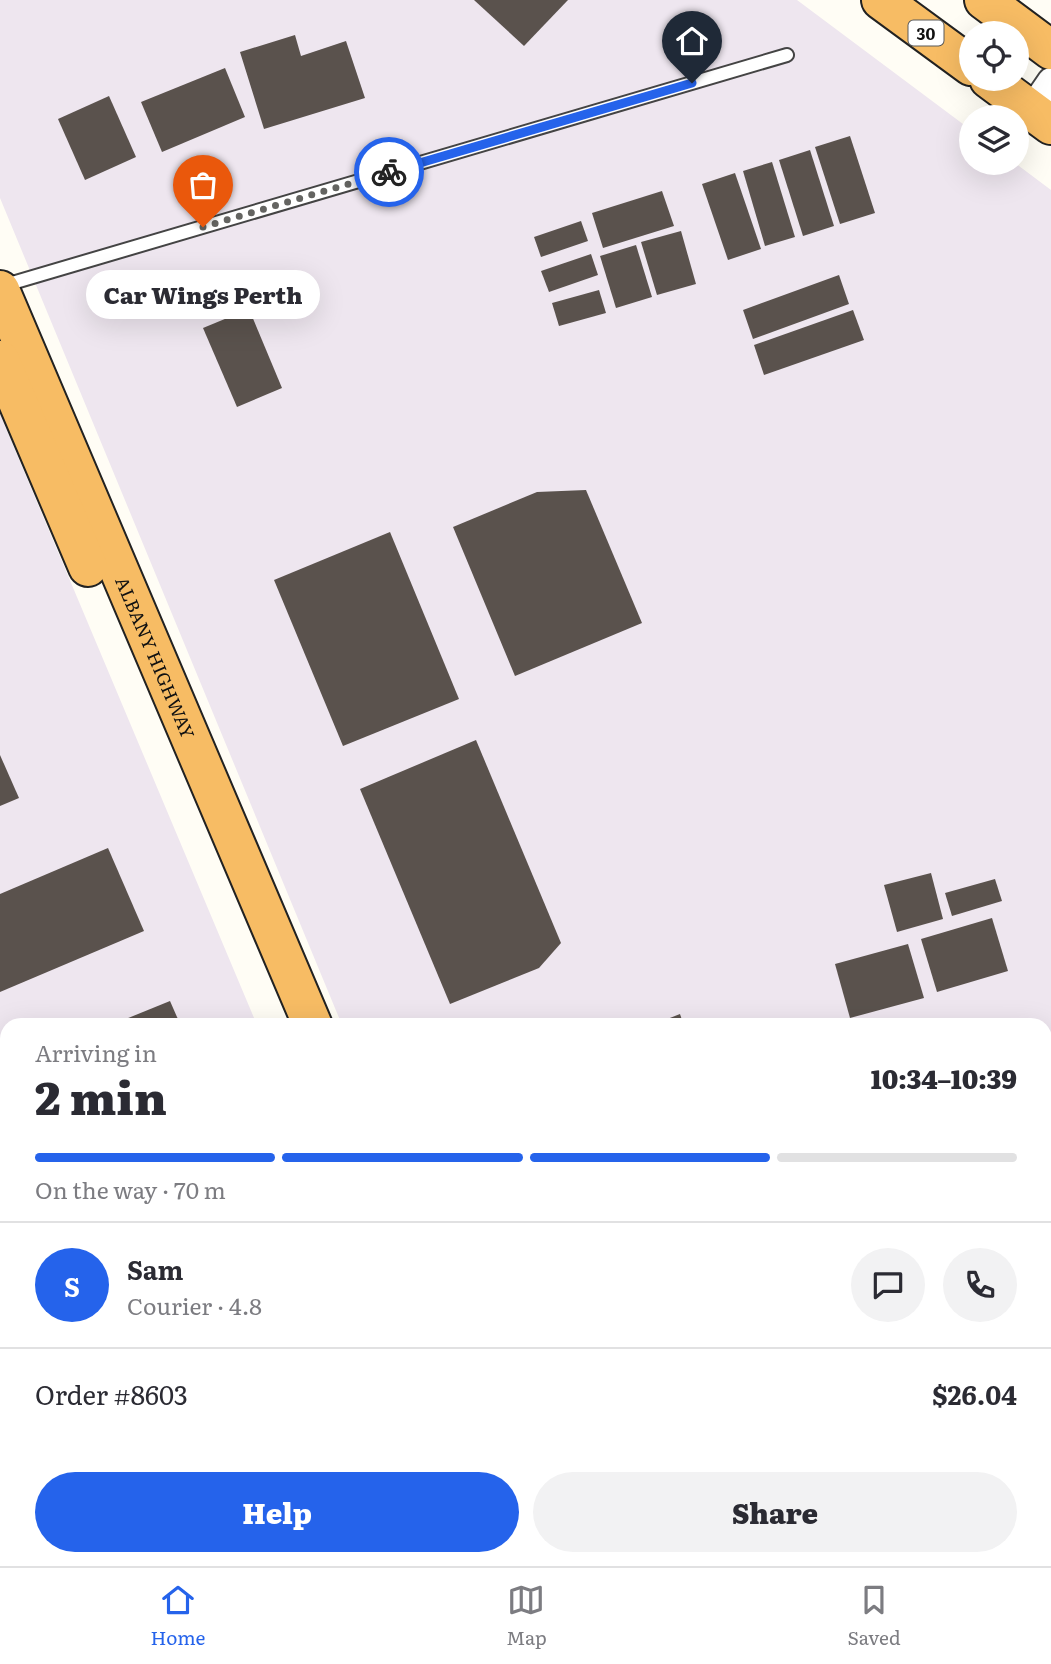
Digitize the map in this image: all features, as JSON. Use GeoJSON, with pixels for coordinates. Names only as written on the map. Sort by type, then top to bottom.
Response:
{"type":"FeatureCollection","features":[{"type":"Feature","properties":{"kind":"highway","name":"30"},"geometry":{"type":"LineString","coordinates":[[881,0],[959,57]]}},
{"type":"Feature","properties":{"kind":"highway"},"geometry":{"type":"LineString","coordinates":[[984,0],[1051,50]]}},
{"type":"Feature","properties":{"kind":"highway"},"geometry":{"type":"LineString","coordinates":[[1015,91],[1045,105]]}},
{"type":"Feature","properties":{"kind":"highway","name":"ALBANY HIGHWAY"},"geometry":{"type":"LineString","coordinates":[[0,288],[310,1018]]}},
{"type":"Feature","properties":{"kind":"highway","name":"ALBANY HIGHWAY"},"geometry":{"type":"LineString","coordinates":[[0,360],[282,1018]]}},
{"type":"Feature","properties":{"kind":"lane"},"geometry":{"type":"LineString","coordinates":[[0,288],[787,55]]}},
{"type":"Feature","properties":{"kind":"shaded area"},"geometry":{"type":"Polygon","coordinates":[[[0,0],[797,0],[959,121],[959,175],[1029,174],[1051,190],[1051,1018],[339,1018],[0,198],[0,0]]]}},
{"type":"Feature","properties":{"kind":"shaded area"},"geometry":{"type":"Polygon","coordinates":[[[0,414],[254,1018],[0,1018],[0,414]]]}},
{"type":"Feature","properties":{"kind":"building"},"geometry":{"type":"Polygon","coordinates":[[[474,0],[568,0],[524,46],[474,0]]]}},
{"type":"Feature","properties":{"kind":"building"},"geometry":{"type":"Polygon","coordinates":[[[295,35],[301,56],[346,41],[365,98],[264,129],[240,52],[295,35]]]}},
{"type":"Feature","properties":{"kind":"building"},"geometry":{"type":"Polygon","coordinates":[[[225,68],[245,117],[162,152],[141,102],[225,68]]]}},
{"type":"Feature","properties":{"kind":"building"},"geometry":{"type":"Polygon","coordinates":[[[109,96],[136,157],[85,180],[58,119],[109,96]]]}},
{"type":"Feature","properties":{"kind":"building"},"geometry":{"type":"Polygon","coordinates":[[[850,136],[875,213],[840,224],[815,147],[850,136]]]}},
{"type":"Feature","properties":{"kind":"building"},"geometry":{"type":"Polygon","coordinates":[[[810,150],[834,226],[803,236],[779,160],[810,150]]]}},
{"type":"Feature","properties":{"kind":"building"},"geometry":{"type":"Polygon","coordinates":[[[772,162],[795,237],[765,246],[743,171],[772,162]]]}},
{"type":"Feature","properties":{"kind":"building"},"geometry":{"type":"Polygon","coordinates":[[[735,173],[761,249],[728,260],[702,184],[735,173]]]}},
{"type":"Feature","properties":{"kind":"building"},"geometry":{"type":"Polygon","coordinates":[[[662,191],[674,226],[603,248],[592,213],[662,191]]]}},
{"type":"Feature","properties":{"kind":"building"},"geometry":{"type":"Polygon","coordinates":[[[581,221],[588,241],[541,257],[534,237],[581,221]]]}},
{"type":"Feature","properties":{"kind":"building"},"geometry":{"type":"Polygon","coordinates":[[[681,231],[696,284],[657,295],[641,242],[681,231]]]}},
{"type":"Feature","properties":{"kind":"building"},"geometry":{"type":"Polygon","coordinates":[[[636,245],[652,297],[616,308],[600,256],[636,245]]]}},
{"type":"Feature","properties":{"kind":"building"},"geometry":{"type":"Polygon","coordinates":[[[591,254],[598,275],[549,292],[541,271],[591,254]]]}},
{"type":"Feature","properties":{"kind":"building"},"geometry":{"type":"Polygon","coordinates":[[[839,275],[849,304],[753,339],[743,310],[839,275]]]}},
{"type":"Feature","properties":{"kind":"building"},"geometry":{"type":"Polygon","coordinates":[[[599,290],[606,313],[559,326],[552,303],[599,290]]]}},
{"type":"Feature","properties":{"kind":"building"},"geometry":{"type":"Polygon","coordinates":[[[249,309],[282,388],[237,407],[203,328],[249,309]]]}},
{"type":"Feature","properties":{"kind":"building"},"geometry":{"type":"Polygon","coordinates":[[[853,310],[864,340],[764,375],[754,345],[853,310]]]}},
{"type":"Feature","properties":{"kind":"building"},"geometry":{"type":"Polygon","coordinates":[[[586,490],[642,623],[515,676],[453,527],[537,492],[586,490]]]}},
{"type":"Feature","properties":{"kind":"building"},"geometry":{"type":"Polygon","coordinates":[[[390,532],[459,699],[343,746],[274,580],[390,532]]]}},
{"type":"Feature","properties":{"kind":"building"},"geometry":{"type":"Polygon","coordinates":[[[476,740],[561,943],[539,968],[450,1004],[360,789],[476,740]]]}},
{"type":"Feature","properties":{"kind":"building"},"geometry":{"type":"Polygon","coordinates":[[[0,755],[19,798],[0,806],[0,755]]]}},
{"type":"Feature","properties":{"kind":"building"},"geometry":{"type":"Polygon","coordinates":[[[108,848],[144,931],[0,992],[0,894],[108,848]]]}},
{"type":"Feature","properties":{"kind":"building"},"geometry":{"type":"Polygon","coordinates":[[[931,873],[943,919],[897,932],[884,885],[931,873]]]}},
{"type":"Feature","properties":{"kind":"building"},"geometry":{"type":"Polygon","coordinates":[[[995,879],[1002,901],[952,916],[945,893],[995,879]]]}},
{"type":"Feature","properties":{"kind":"building"},"geometry":{"type":"Polygon","coordinates":[[[992,918],[1008,971],[937,992],[921,939],[992,918]]]}},
{"type":"Feature","properties":{"kind":"building"},"geometry":{"type":"Polygon","coordinates":[[[908,944],[924,998],[850,1018],[835,964],[908,944]]]}},
{"type":"Feature","properties":{"kind":"building"},"geometry":{"type":"Polygon","coordinates":[[[170,1001],[177,1018],[128,1018],[170,1001]]]}},
{"type":"Feature","properties":{"kind":"way so far"},"geometry":{"type":"LineString","coordinates":[[203,227],[389,172]]}},
{"type":"Feature","properties":{"kind":"place","name":"Car Wings Perth"},"geometry":{"type":"Point","coordinates":[203,227]}},
{"type":"Feature","properties":{"kind":"route"},"geometry":{"type":"LineString","coordinates":[[389,172],[692,83]]}}]}
